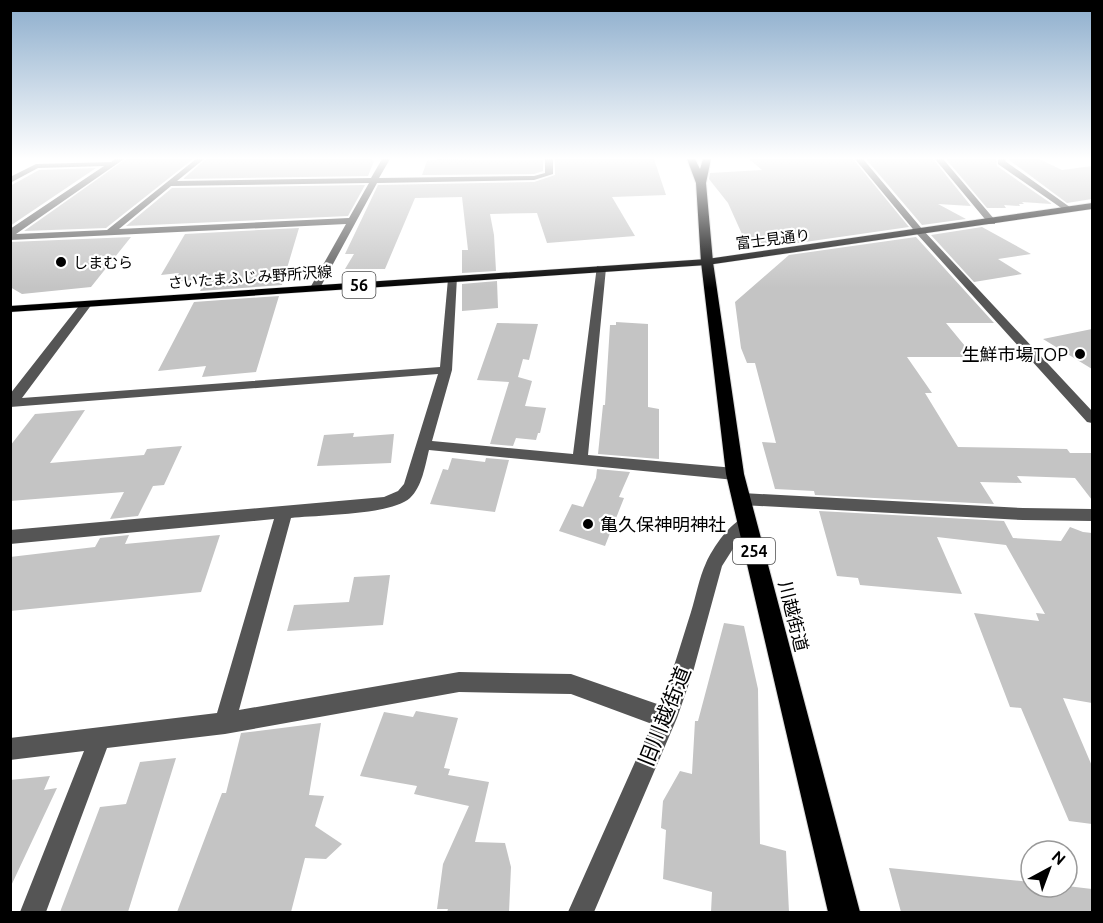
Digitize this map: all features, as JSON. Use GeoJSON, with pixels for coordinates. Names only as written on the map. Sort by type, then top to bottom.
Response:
{"type":"FeatureCollection","features":[{"type":"Feature","properties":{"kind":"highway","name":"川越街道"},"geometry":{"type":"LineString","coordinates":[[702,202],[707,262],[735,474],[844,912]]}},
{"type":"Feature","properties":{"kind":"main road","name":"富士見通り"},"geometry":{"type":"LineString","coordinates":[[707,262],[1092,206]]}},
{"type":"Feature","properties":{"kind":"main road","name":"さいたまふじみ野所沢線"},"geometry":{"type":"LineString","coordinates":[[10,309],[707,262]]}},
{"type":"Feature","properties":{"kind":"street"},"geometry":{"type":"LineString","coordinates":[[10,235],[57,202]]}},
{"type":"Feature","properties":{"kind":"street"},"geometry":{"type":"LineString","coordinates":[[110,232],[148,202]]}},
{"type":"Feature","properties":{"kind":"street"},"geometry":{"type":"LineString","coordinates":[[315,288],[361,202]]}},
{"type":"Feature","properties":{"kind":"street"},"geometry":{"type":"LineString","coordinates":[[895,202],[1092,419]]}},
{"type":"Feature","properties":{"kind":"street"},"geometry":{"type":"LineString","coordinates":[[976,202],[993,222]]}},
{"type":"Feature","properties":{"kind":"street"},"geometry":{"type":"LineString","coordinates":[[1058,202],[1070,210]]}},
{"type":"Feature","properties":{"kind":"street"},"geometry":{"type":"LineString","coordinates":[[10,235],[350,221]]}},
{"type":"Feature","properties":{"kind":"street"},"geometry":{"type":"LineString","coordinates":[[580,459],[601,268]]}},
{"type":"Feature","properties":{"kind":"street"},"geometry":{"type":"LineString","coordinates":[[10,537],[386,503],[404,495],[411,486],[446,370],[453,279]]}},
{"type":"Feature","properties":{"kind":"street"},"geometry":{"type":"LineString","coordinates":[[11,403],[86,304]]}},
{"type":"Feature","properties":{"kind":"street"},"geometry":{"type":"LineString","coordinates":[[11,403],[446,370]]}},
{"type":"Feature","properties":{"kind":"street"},"geometry":{"type":"LineString","coordinates":[[424,445],[735,474]]}},
{"type":"Feature","properties":{"kind":"street"},"geometry":{"type":"LineString","coordinates":[[742,499],[1023,514],[1092,515]]}},
{"type":"Feature","properties":{"kind":"street"},"geometry":{"type":"LineString","coordinates":[[225,723],[284,513]]}},
{"type":"Feature","properties":{"kind":"street","name":"旧川越街道"},"geometry":{"type":"LineString","coordinates":[[581,912],[666,718],[687,661],[714,564],[730,539],[747,522]]}},
{"type":"Feature","properties":{"kind":"street"},"geometry":{"type":"LineString","coordinates":[[10,749],[225,723],[459,682],[571,684],[666,718]]}},
{"type":"Feature","properties":{"kind":"street"},"geometry":{"type":"LineString","coordinates":[[33,912],[100,738]]}},
{"type":"Feature","properties":{"kind":"building"},"geometry":{"type":"Polygon","coordinates":[[[10,202],[45,202],[10,226],[10,202]]]}},
{"type":"Feature","properties":{"kind":"building"},"geometry":{"type":"Polygon","coordinates":[[[65,202],[139,202],[106,228],[24,231],[65,202]]]}},
{"type":"Feature","properties":{"kind":"building"},"geometry":{"type":"Polygon","coordinates":[[[155,202],[356,202],[348,216],[126,226],[155,202]]]}},
{"type":"Feature","properties":{"kind":"building"},"geometry":{"type":"Polygon","coordinates":[[[370,202],[413,202],[385,269],[345,269],[354,254],[345,254],[370,202]]]}},
{"type":"Feature","properties":{"kind":"building"},"geometry":{"type":"Polygon","coordinates":[[[463,202],[615,202],[635,236],[547,243],[537,213],[490,214],[496,271],[462,273],[462,250],[468,250],[463,202]]]}},
{"type":"Feature","properties":{"kind":"building"},"geometry":{"type":"Polygon","coordinates":[[[888,202],[909,227],[798,243],[746,243],[728,203],[888,202]]]}},
{"type":"Feature","properties":{"kind":"building"},"geometry":{"type":"Polygon","coordinates":[[[903,202],[968,202],[971,206],[938,204],[966,219],[922,225],[903,202]]]}},
{"type":"Feature","properties":{"kind":"building"},"geometry":{"type":"Polygon","coordinates":[[[982,202],[1022,202],[1024,204],[1004,205],[1006,208],[987,208],[982,202]]]}},
{"type":"Feature","properties":{"kind":"building"},"geometry":{"type":"Polygon","coordinates":[[[1023,202],[1049,202],[1052,204],[1023,202]]]}},
{"type":"Feature","properties":{"kind":"building"},"geometry":{"type":"Polygon","coordinates":[[[982,227],[1031,254],[998,259],[1022,274],[974,282],[931,235],[982,227]]]}},
{"type":"Feature","properties":{"kind":"building"},"geometry":{"type":"Polygon","coordinates":[[[299,228],[282,285],[200,291],[206,279],[174,282],[179,273],[161,275],[185,234],[299,228]]]}},
{"type":"Feature","properties":{"kind":"building","name":"しまむら"},"geometry":{"type":"Polygon","coordinates":[[[131,237],[91,287],[22,294],[10,287],[10,242],[131,237]]]}},
{"type":"Feature","properties":{"kind":"building"},"geometry":{"type":"Polygon","coordinates":[[[916,237],[994,323],[946,323],[974,357],[907,357],[932,393],[925,393],[958,447],[1067,449],[1070,453],[1092,453],[1092,500],[1075,478],[1017,476],[1022,483],[980,482],[994,504],[815,495],[814,491],[775,489],[762,442],[776,443],[755,363],[747,363],[741,348],[735,302],[789,255],[916,237]]]}},
{"type":"Feature","properties":{"kind":"building"},"geometry":{"type":"Polygon","coordinates":[[[497,281],[498,308],[462,311],[462,284],[497,281]]]}},
{"type":"Feature","properties":{"kind":"building"},"geometry":{"type":"Polygon","coordinates":[[[279,296],[256,372],[202,377],[206,366],[158,371],[194,302],[279,296]]]}},
{"type":"Feature","properties":{"kind":"building"},"geometry":{"type":"Polygon","coordinates":[[[616,322],[648,324],[648,407],[659,409],[659,459],[598,454],[603,405],[605,405],[610,325],[616,325],[616,322]]]}},
{"type":"Feature","properties":{"kind":"building"},"geometry":{"type":"Polygon","coordinates":[[[497,323],[538,324],[529,360],[523,359],[518,377],[532,381],[525,406],[546,408],[536,440],[516,438],[513,446],[490,444],[509,382],[477,380],[497,323]]]}},
{"type":"Feature","properties":{"kind":"building","name":"生鮮市場TOP"},"geometry":{"type":"Polygon","coordinates":[[[1092,329],[1092,369],[1043,339],[1092,329]]]}},
{"type":"Feature","properties":{"kind":"building"},"geometry":{"type":"Polygon","coordinates":[[[85,410],[50,463],[144,455],[147,449],[182,446],[164,485],[153,486],[138,516],[110,519],[124,492],[10,501],[10,446],[35,414],[85,410]]]}},
{"type":"Feature","properties":{"kind":"building"},"geometry":{"type":"Polygon","coordinates":[[[354,433],[353,437],[394,434],[391,463],[317,466],[324,435],[354,433]]]}},
{"type":"Feature","properties":{"kind":"building"},"geometry":{"type":"Polygon","coordinates":[[[452,458],[485,462],[486,458],[509,460],[495,512],[430,504],[443,469],[448,470],[452,458]]]}},
{"type":"Feature","properties":{"kind":"building"},"geometry":{"type":"Polygon","coordinates":[[[597,469],[630,472],[619,497],[624,498],[605,546],[559,531],[572,504],[583,507],[596,478],[597,469]]]}},
{"type":"Feature","properties":{"kind":"building"},"geometry":{"type":"Polygon","coordinates":[[[819,511],[1004,521],[1013,538],[1061,541],[1070,527],[1092,533],[1092,703],[1063,698],[1092,766],[1092,824],[1069,821],[1021,708],[1010,707],[974,613],[1039,621],[1036,613],[1045,614],[1006,545],[937,537],[962,594],[860,585],[858,578],[837,576],[819,511]]]}},
{"type":"Feature","properties":{"kind":"building"},"geometry":{"type":"Polygon","coordinates":[[[129,535],[125,544],[220,535],[201,592],[10,611],[10,557],[95,547],[100,538],[129,535]]]}},
{"type":"Feature","properties":{"kind":"building"},"geometry":{"type":"Polygon","coordinates":[[[390,575],[383,625],[287,631],[294,605],[349,602],[354,577],[390,575]]]}},
{"type":"Feature","properties":{"kind":"building"},"geometry":{"type":"Polygon","coordinates":[[[724,623],[744,626],[758,689],[760,844],[786,851],[789,912],[711,912],[712,892],[663,879],[666,830],[661,828],[663,801],[680,771],[692,774],[695,721],[698,721],[724,623]]]}},
{"type":"Feature","properties":{"kind":"building"},"geometry":{"type":"Polygon","coordinates":[[[416,711],[458,718],[444,768],[450,769],[448,775],[489,782],[475,842],[505,843],[511,867],[509,912],[447,912],[448,909],[437,909],[443,864],[469,806],[414,794],[417,786],[360,776],[384,712],[413,717],[416,711]]]}},
{"type":"Feature","properties":{"kind":"building"},"geometry":{"type":"Polygon","coordinates":[[[321,723],[309,795],[324,796],[315,826],[342,844],[326,859],[305,858],[291,912],[177,912],[222,793],[226,793],[241,733],[321,723]]]}},
{"type":"Feature","properties":{"kind":"building"},"geometry":{"type":"Polygon","coordinates":[[[176,758],[128,912],[60,912],[100,807],[126,804],[140,762],[176,758]]]}},
{"type":"Feature","properties":{"kind":"building"},"geometry":{"type":"Polygon","coordinates":[[[50,776],[44,790],[57,788],[10,888],[10,780],[50,776]]]}},
{"type":"Feature","properties":{"kind":"building"},"geometry":{"type":"Polygon","coordinates":[[[889,868],[1019,881],[1019,899],[1079,899],[1079,887],[1092,889],[1092,912],[901,912],[889,868]]]}},
{"type":"Feature","properties":{"kind":"place","name":"しまむら"},"geometry":{"type":"Point","coordinates":[61,262]}},
{"type":"Feature","properties":{"kind":"place","name":"生鮮市場TOP"},"geometry":{"type":"Point","coordinates":[1080,354]}},
{"type":"Feature","properties":{"kind":"place","name":"亀久保神明神社"},"geometry":{"type":"Point","coordinates":[588,524]}}]}
